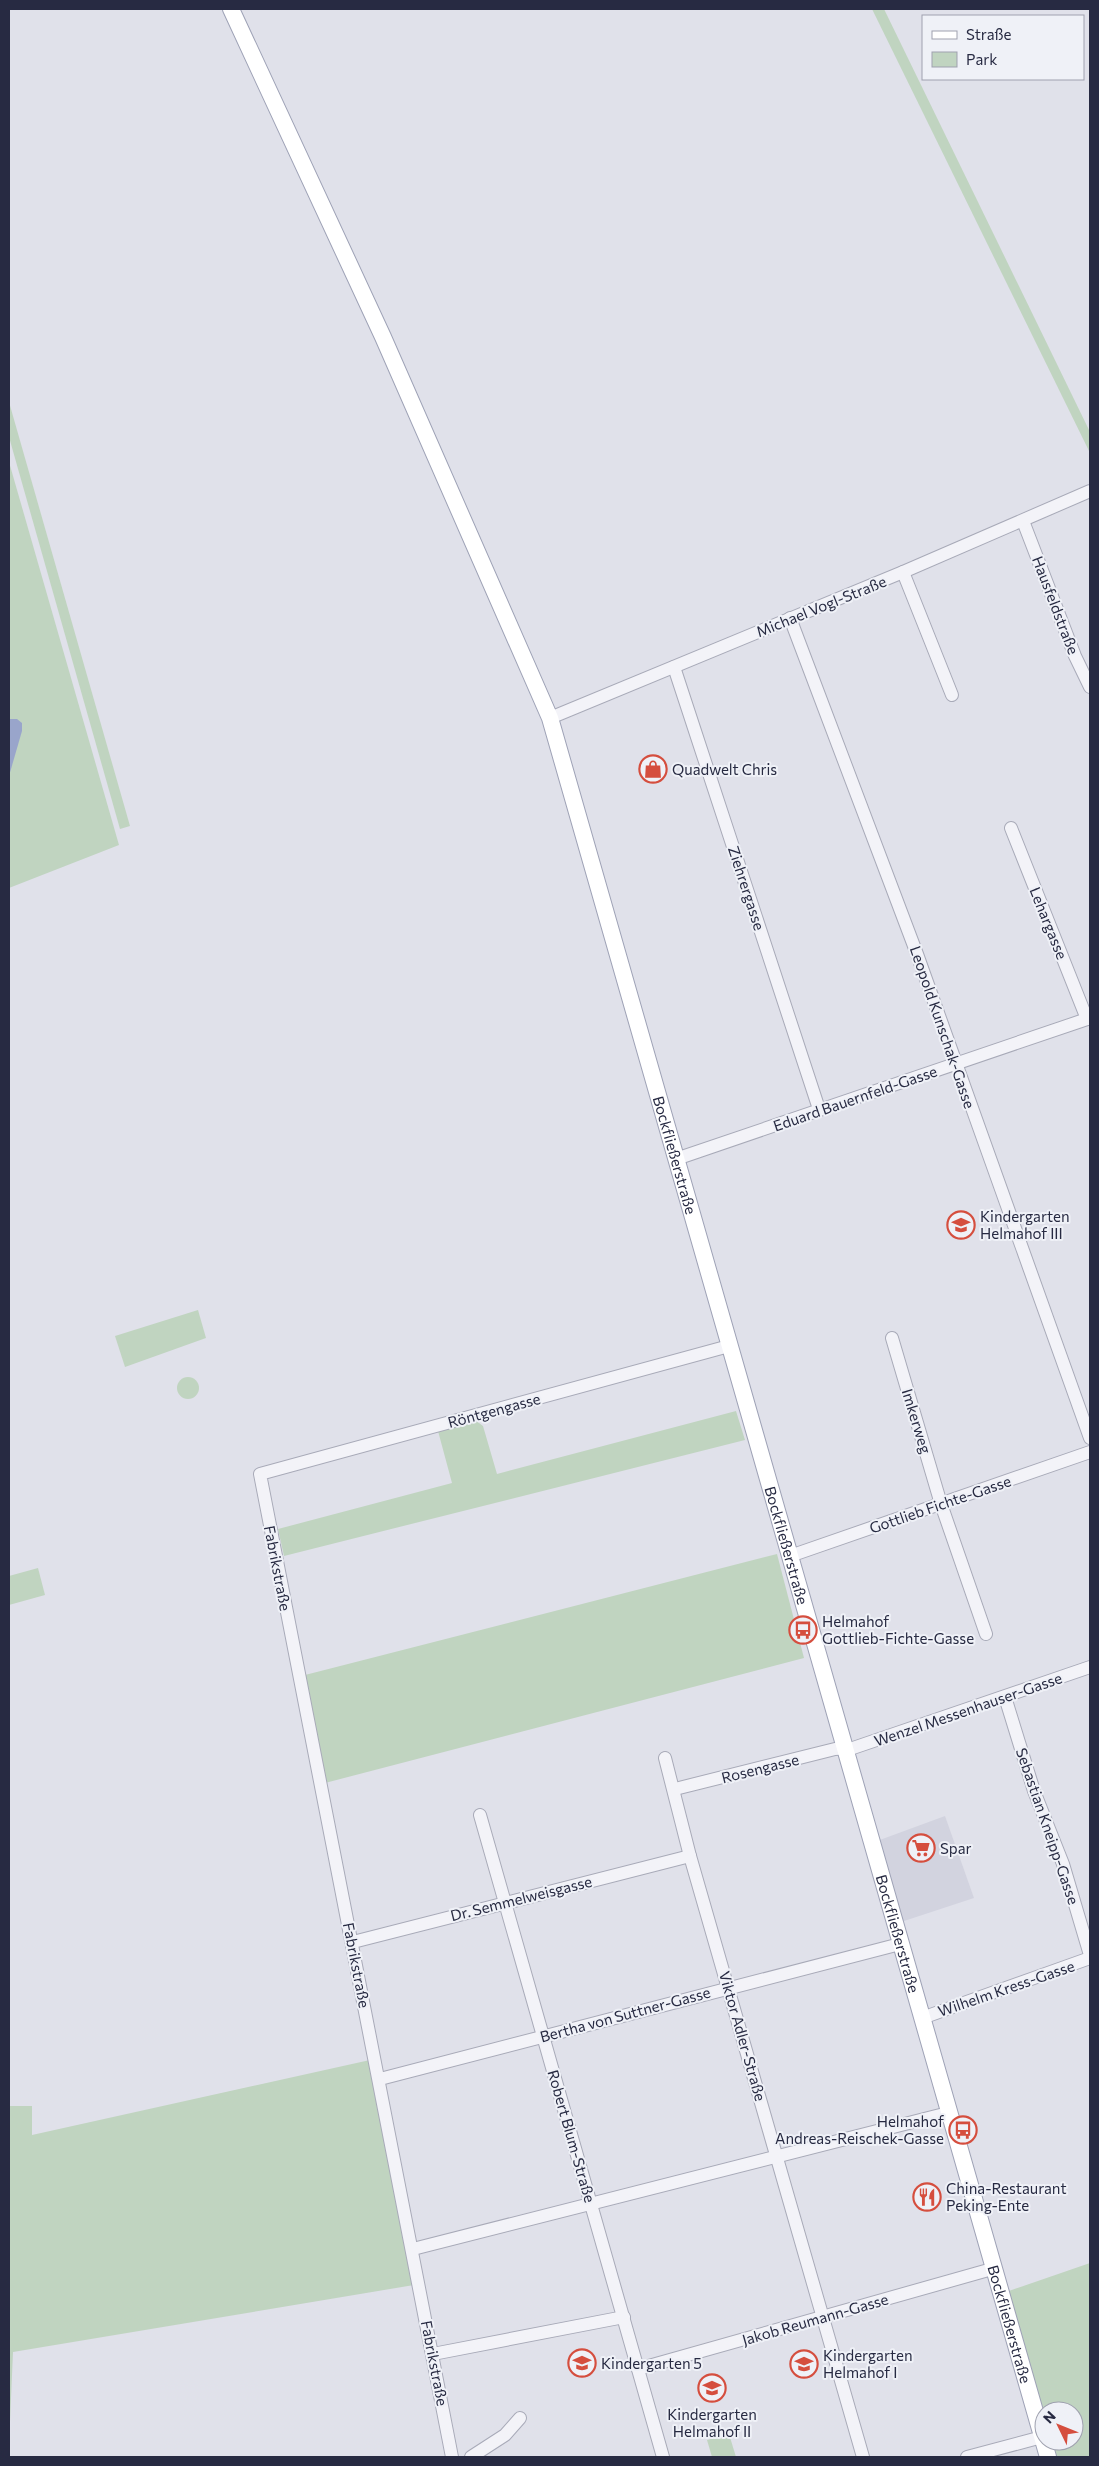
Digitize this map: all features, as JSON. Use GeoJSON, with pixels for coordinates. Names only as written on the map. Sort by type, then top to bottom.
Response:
{"type":"FeatureCollection","features":[{"type":"Feature","properties":{"kind":"main road","name":"Bockfließerstraße"},"geometry":{"type":"LineString","coordinates":[[232,9],[383,337],[550,718],[922,2018],[992,2270],[1034,2410]]}},
{"type":"Feature","properties":{"kind":"street","name":"Michael Vogl-Straße"},"geometry":{"type":"LineString","coordinates":[[550,718],[903,572],[1090,491]]}},
{"type":"Feature","properties":{"kind":"street","name":"Hausfeldstraße"},"geometry":{"type":"LineString","coordinates":[[1023,521],[1075,656],[1090,687]]}},
{"type":"Feature","properties":{"kind":"street"},"geometry":{"type":"LineString","coordinates":[[903,572],[952,695]]}},
{"type":"Feature","properties":{"kind":"street","name":"Leopold Kunschak-Gasse"},"geometry":{"type":"LineString","coordinates":[[790,618],[917,954],[1090,1438]]}},
{"type":"Feature","properties":{"kind":"street","name":"Ziehrergasse"},"geometry":{"type":"LineString","coordinates":[[674,667],[819,1109]]}},
{"type":"Feature","properties":{"kind":"street","name":"Lehargasse"},"geometry":{"type":"LineString","coordinates":[[1011,828],[1089,1018]]}},
{"type":"Feature","properties":{"kind":"street","name":"Eduard Bauernfeld-Gasse"},"geometry":{"type":"LineString","coordinates":[[676,1159],[1089,1018]]}},
{"type":"Feature","properties":{"kind":"street","name":"Imkerweg"},"geometry":{"type":"LineString","coordinates":[[892,1338],[942,1504]]}},
{"type":"Feature","properties":{"kind":"street","name":"Röntgengasse"},"geometry":{"type":"LineString","coordinates":[[260,1474],[729,1346]]}},
{"type":"Feature","properties":{"kind":"street","name":"Gottlieb Fichte-Gasse"},"geometry":{"type":"LineString","coordinates":[[790,1556],[1090,1452]]}},
{"type":"Feature","properties":{"kind":"street","name":"Fabrikstraße"},"geometry":{"type":"LineString","coordinates":[[260,1474],[380,2079],[452,2457]]}},
{"type":"Feature","properties":{"kind":"street"},"geometry":{"type":"LineString","coordinates":[[942,1504],[986,1634]]}},
{"type":"Feature","properties":{"kind":"street","name":"Wenzel Messenhauser-Gasse"},"geometry":{"type":"LineString","coordinates":[[845,1749],[854,1748],[1090,1667]]}},
{"type":"Feature","properties":{"kind":"street","name":"Sebastian Kneipp-Gasse"},"geometry":{"type":"LineString","coordinates":[[1005,1697],[1034,1791],[1063,1864],[1090,1957]]}},
{"type":"Feature","properties":{"kind":"street","name":"Rosengasse"},"geometry":{"type":"LineString","coordinates":[[675,1790],[845,1749]]}},
{"type":"Feature","properties":{"kind":"street","name":"Viktor Adler-Straße"},"geometry":{"type":"LineString","coordinates":[[665,1758],[675,1790],[690,1856],[730,1987],[863,2457]]}},
{"type":"Feature","properties":{"kind":"street","name":"Robert Blum-Straße"},"geometry":{"type":"LineString","coordinates":[[480,1816],[663,2457]]}},
{"type":"Feature","properties":{"kind":"street","name":"Dr. Semmelweisgasse"},"geometry":{"type":"LineString","coordinates":[[353,1942],[690,1856]]}},
{"type":"Feature","properties":{"kind":"street","name":"Bertha von Suttner-Gasse"},"geometry":{"type":"LineString","coordinates":[[380,2079],[900,1944]]}},
{"type":"Feature","properties":{"kind":"street","name":"Wilhelm Kress-Gasse"},"geometry":{"type":"LineString","coordinates":[[922,2018],[1090,1957]]}},
{"type":"Feature","properties":{"kind":"street"},"geometry":{"type":"LineString","coordinates":[[413,2249],[948,2113]]}},
{"type":"Feature","properties":{"kind":"street","name":"Jakob Reumann-Gasse"},"geometry":{"type":"LineString","coordinates":[[638,2369],[992,2270]]}},
{"type":"Feature","properties":{"kind":"street"},"geometry":{"type":"LineString","coordinates":[[433,2354],[624,2317]]}},
{"type":"Feature","properties":{"kind":"street"},"geometry":{"type":"LineString","coordinates":[[471,2457],[505,2435],[520,2418]]}},
{"type":"Feature","properties":{"kind":"street"},"geometry":{"type":"LineString","coordinates":[[966,2457],[1034,2439]]}},
{"type":"Feature","properties":{"kind":"shaded area"},"geometry":{"type":"Polygon","coordinates":[[[945,1816],[974,1898],[901,1922],[877,1841],[945,1816]]]}},
{"type":"Feature","properties":{"kind":"green space"},"geometry":{"type":"Polygon","coordinates":[[[872,9],[884,9],[1090,432],[1090,453],[872,9]]]}},
{"type":"Feature","properties":{"kind":"green space"},"geometry":{"type":"Polygon","coordinates":[[[9,402],[130,826],[120,829],[9,437],[9,402]]]}},
{"type":"Feature","properties":{"kind":"green space"},"geometry":{"type":"Polygon","coordinates":[[[9,462],[119,845],[9,888],[9,462]]]}},
{"type":"Feature","properties":{"kind":"green space"},"geometry":{"type":"Polygon","coordinates":[[[198,1310],[206,1338],[125,1367],[115,1336],[198,1310]]]}},
{"type":"Feature","properties":{"kind":"green space"},"geometry":{"type":"Polygon","coordinates":[[[184,1377],[192,1377],[199,1384],[199,1392],[192,1399],[184,1399],[177,1392],[177,1384],[184,1377]]]}},
{"type":"Feature","properties":{"kind":"green space"},"geometry":{"type":"Polygon","coordinates":[[[736,1411],[745,1440],[284,1556],[278,1529],[452,1483],[438,1431],[475,1420],[483,1426],[497,1474],[736,1411]]]}},
{"type":"Feature","properties":{"kind":"green space"},"geometry":{"type":"Polygon","coordinates":[[[777,1554],[804,1658],[325,1783],[305,1675],[777,1554]]]}},
{"type":"Feature","properties":{"kind":"green space"},"geometry":{"type":"Polygon","coordinates":[[[38,1568],[45,1595],[9,1605],[9,1576],[38,1568]]]}},
{"type":"Feature","properties":{"kind":"green space"},"geometry":{"type":"Polygon","coordinates":[[[370,2060],[414,2285],[13,2352],[9,2445],[9,2106],[32,2106],[32,2135],[370,2060]]]}},
{"type":"Feature","properties":{"kind":"green space"},"geometry":{"type":"Polygon","coordinates":[[[1090,2263],[1090,2457],[1054,2457],[1052,2451],[1084,2451],[1084,2401],[1038,2401],[1006,2292],[1090,2263]]]}},
{"type":"Feature","properties":{"kind":"green space"},"geometry":{"type":"Polygon","coordinates":[[[729,2434],[736,2457],[712,2457],[707,2440],[729,2434]]]}},
{"type":"Feature","properties":{"kind":"water"},"geometry":{"type":"Polygon","coordinates":[[[9,719],[17,719],[22,723],[22,731],[9,776],[9,719]]]}},
{"type":"Feature","properties":{"kind":"place","name":"Quadwelt Chris"},"geometry":{"type":"Point","coordinates":[653,769]}},
{"type":"Feature","properties":{"kind":"place","name":"Kindergarten Helmahof III"},"geometry":{"type":"Point","coordinates":[961,1225]}},
{"type":"Feature","properties":{"kind":"place","name":"Helmahof Gottlieb-Fichte-Gasse"},"geometry":{"type":"Point","coordinates":[803,1630]}},
{"type":"Feature","properties":{"kind":"place","name":"Spar"},"geometry":{"type":"Point","coordinates":[921,1848]}},
{"type":"Feature","properties":{"kind":"place","name":"Helmahof Andreas-Reischek-Gasse"},"geometry":{"type":"Point","coordinates":[963,2130]}},
{"type":"Feature","properties":{"kind":"place","name":"China-Restaurant Peking-Ente"},"geometry":{"type":"Point","coordinates":[927,2197]}},
{"type":"Feature","properties":{"kind":"place","name":"Kindergarten 5"},"geometry":{"type":"Point","coordinates":[582,2363]}},
{"type":"Feature","properties":{"kind":"place","name":"Kindergarten Helmahof I"},"geometry":{"type":"Point","coordinates":[804,2364]}},
{"type":"Feature","properties":{"kind":"place","name":"Kindergarten Helmahof II"},"geometry":{"type":"Point","coordinates":[712,2388]}}]}
